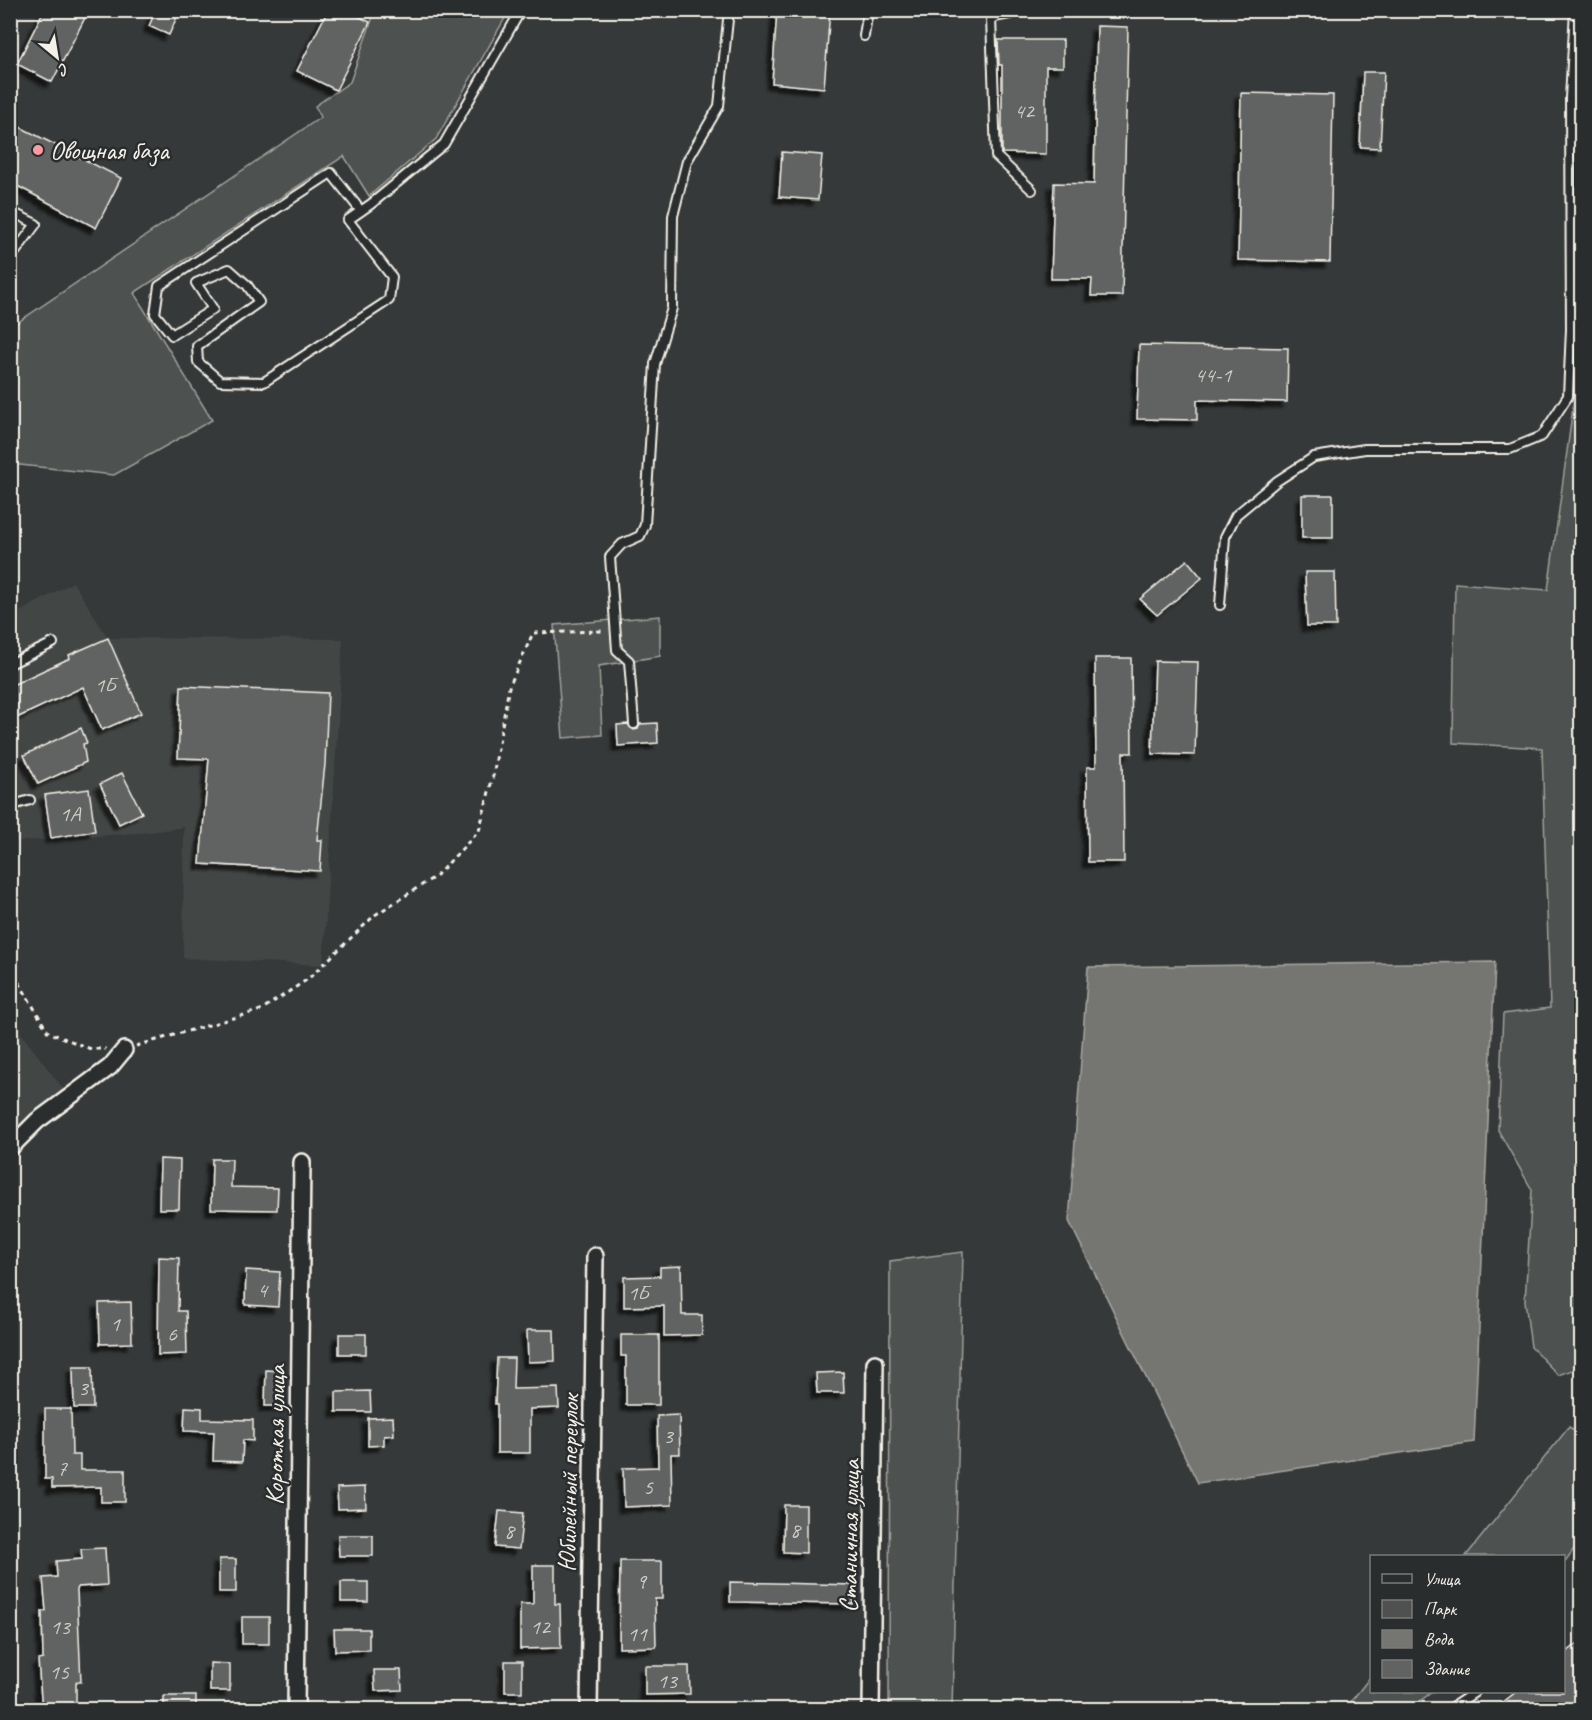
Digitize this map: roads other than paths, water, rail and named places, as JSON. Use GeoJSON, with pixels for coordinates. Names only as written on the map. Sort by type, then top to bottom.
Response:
{"type":"FeatureCollection","features":[{"type":"Feature","properties":{"kind":"street"},"geometry":{"type":"LineString","coordinates":[[10,1148],[36,1121],[110,1067],[124,1050]]}},
{"type":"Feature","properties":{"kind":"street","name":"Короткая улица"},"geometry":{"type":"LineString","coordinates":[[296,1710],[302,1162]]}},
{"type":"Feature","properties":{"kind":"street","name":"Юбилейный переулок"},"geometry":{"type":"LineString","coordinates":[[589,1710],[595,1256]]}},
{"type":"Feature","properties":{"kind":"street","name":"Станичная улица"},"geometry":{"type":"LineString","coordinates":[[871,1710],[875,1363]]}},
{"type":"Feature","properties":{"kind":"lane"},"geometry":{"type":"LineString","coordinates":[[361,211],[331,173],[159,286],[155,314],[172,335],[213,309],[196,283],[229,269],[247,285],[258,302],[197,346],[198,362],[220,381],[264,382],[389,300],[392,277],[348,220],[361,211],[444,144],[521,10]]}},
{"type":"Feature","properties":{"kind":"lane"},"geometry":{"type":"LineString","coordinates":[[634,724],[629,661],[617,650],[610,558],[622,544],[640,536],[645,525],[655,364],[672,308],[673,216],[687,161],[719,106],[729,10]]}},
{"type":"Feature","properties":{"kind":"lane"},"geometry":{"type":"LineString","coordinates":[[864,36],[868,10]]}},
{"type":"Feature","properties":{"kind":"lane"},"geometry":{"type":"LineString","coordinates":[[1029,10],[991,18],[996,156],[1032,190]]}},
{"type":"Feature","properties":{"kind":"lane"},"geometry":{"type":"LineString","coordinates":[[1220,605],[1225,537],[1236,515],[1276,481],[1314,457],[1365,449],[1510,449],[1542,436],[1568,396],[1570,98],[1575,10]]}},
{"type":"Feature","properties":{"kind":"lane"},"geometry":{"type":"LineString","coordinates":[[10,211],[36,225],[10,259]]}},
{"type":"Feature","properties":{"kind":"lane"},"geometry":{"type":"LineString","coordinates":[[10,664],[53,643]]}},
{"type":"Feature","properties":{"kind":"lane"},"geometry":{"type":"LineString","coordinates":[[10,806],[30,800]]}},
{"type":"Feature","properties":{"kind":"lane"},"geometry":{"type":"LineString","coordinates":[[1448,1710],[1474,1693]]}},
{"type":"Feature","properties":{"kind":"water"},"geometry":{"type":"Polygon","coordinates":[[[1495,962],[1474,1442],[1198,1483],[1069,1221],[1088,967],[1495,962]]]}},
{"type":"Feature","properties":{"kind":"place","name":"Овощная база"},"geometry":{"type":"Point","coordinates":[38,150]}}]}
